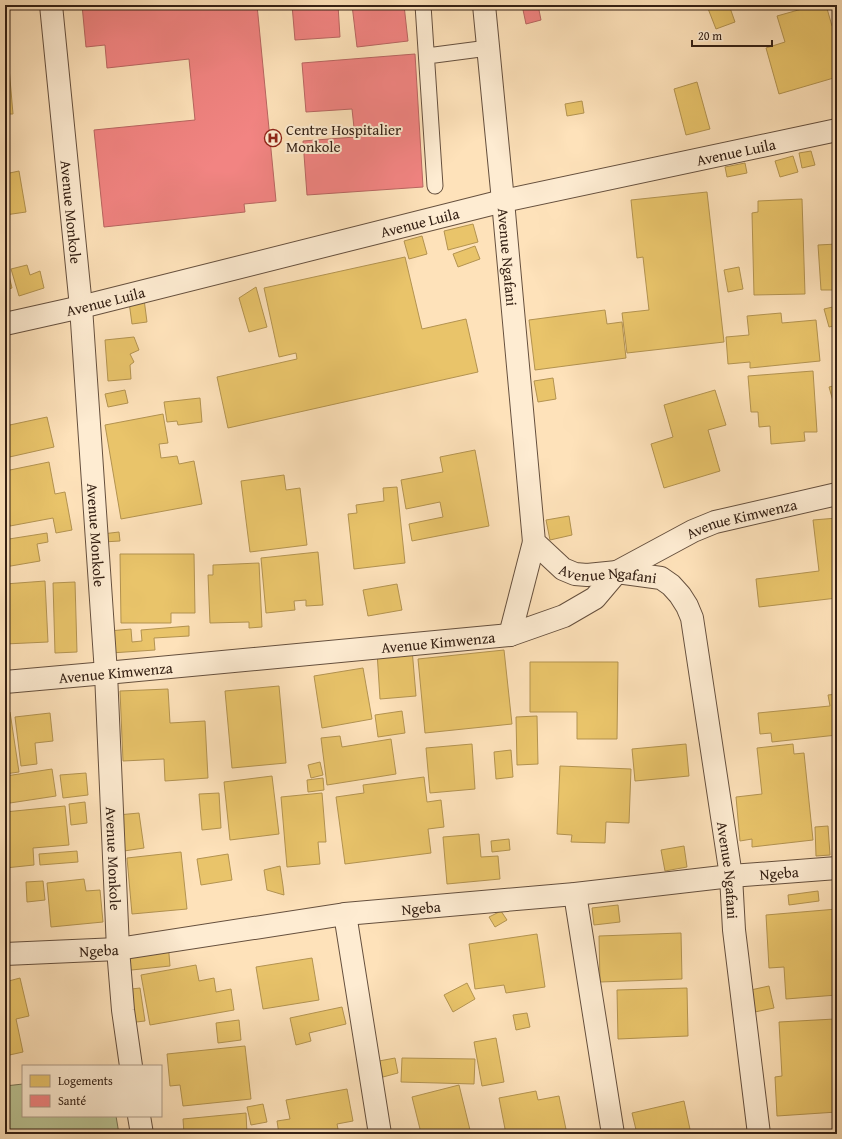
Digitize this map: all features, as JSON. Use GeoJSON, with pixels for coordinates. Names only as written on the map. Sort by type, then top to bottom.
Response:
{"type":"FeatureCollection","features":[{"type":"Feature","properties":{"kind":"street","name":"Avenue Monkole"},"geometry":{"type":"LineString","coordinates":[[51,5],[81,307],[106,673],[118,948],[123,1010],[131,1065]]}},
{"type":"Feature","properties":{"kind":"street","name":"Avenue Ngafani"},"geometry":{"type":"LineString","coordinates":[[484,5],[534,542],[563,569],[575,574],[587,575],[617,572],[661,578],[671,585],[680,595],[692,618],[731,876],[734,930],[759,1134]]}},
{"type":"Feature","properties":{"kind":"street","name":"Avenue Luila"},"geometry":{"type":"LineString","coordinates":[[5,324],[81,307],[503,201],[837,130]]}},
{"type":"Feature","properties":{"kind":"street","name":"Avenue Kimwenza"},"geometry":{"type":"LineString","coordinates":[[5,682],[510,635],[564,616],[595,598],[617,572],[693,531],[715,522],[837,494]]}},
{"type":"Feature","properties":{"kind":"street"},"geometry":{"type":"LineString","coordinates":[[510,635],[534,542]]}},
{"type":"Feature","properties":{"kind":"street","name":"Ngeba"},"geometry":{"type":"LineString","coordinates":[[5,954],[118,948],[345,914],[575,894],[731,876],[837,868]]}},
{"type":"Feature","properties":{"kind":"street"},"geometry":{"type":"LineString","coordinates":[[575,894],[613,1134]]}},
{"type":"Feature","properties":{"kind":"street"},"geometry":{"type":"LineString","coordinates":[[345,914],[380,1134]]}},
{"type":"Feature","properties":{"kind":"street"},"geometry":{"type":"LineString","coordinates":[[139,1117],[142,1134]]}},
{"type":"Feature","properties":{"kind":"lane"},"geometry":{"type":"LineString","coordinates":[[423,5],[435,186]]}},
{"type":"Feature","properties":{"kind":"lane"},"geometry":{"type":"LineString","coordinates":[[427,56],[488,48]]}},
{"type":"Feature","properties":{"kind":"green space"},"geometry":{"type":"Polygon","coordinates":[[[22,1084],[22,1117],[116,1117],[119,1134],[5,1134],[5,1086],[22,1084]]]}},
{"type":"Feature","properties":{"kind":"building: Logements"},"geometry":{"type":"Polygon","coordinates":[[[729,5],[735,22],[716,29],[707,6],[729,5]]]}},
{"type":"Feature","properties":{"kind":"building: Logements"},"geometry":{"type":"Polygon","coordinates":[[[816,5],[826,5],[832,26],[837,25],[837,77],[779,94],[766,48],[785,42],[777,16],[816,5]]]}},
{"type":"Feature","properties":{"kind":"building: Logements"},"geometry":{"type":"Polygon","coordinates":[[[6,33],[13,114],[5,114],[6,33]]]}},
{"type":"Feature","properties":{"kind":"building: Logements"},"geometry":{"type":"Polygon","coordinates":[[[697,82],[710,129],[686,135],[674,89],[697,82]]]}},
{"type":"Feature","properties":{"kind":"building: Logements"},"geometry":{"type":"Polygon","coordinates":[[[582,101],[584,113],[567,116],[565,104],[582,101]]]}},
{"type":"Feature","properties":{"kind":"building: Logements"},"geometry":{"type":"Polygon","coordinates":[[[811,151],[815,165],[802,168],[799,153],[811,151]]]}},
{"type":"Feature","properties":{"kind":"building: Logements"},"geometry":{"type":"Polygon","coordinates":[[[793,156],[798,172],[780,177],[775,161],[793,156]]]}},
{"type":"Feature","properties":{"kind":"building: Logements"},"geometry":{"type":"Polygon","coordinates":[[[745,163],[747,173],[727,177],[725,167],[745,163]]]}},
{"type":"Feature","properties":{"kind":"building: Logements"},"geometry":{"type":"Polygon","coordinates":[[[19,171],[26,212],[5,215],[5,174],[19,171]]]}},
{"type":"Feature","properties":{"kind":"building: Logements"},"geometry":{"type":"Polygon","coordinates":[[[707,192],[724,342],[627,353],[622,313],[649,310],[643,257],[637,258],[631,200],[707,192]]]}},
{"type":"Feature","properties":{"kind":"building: Logements"},"geometry":{"type":"Polygon","coordinates":[[[802,199],[805,294],[754,295],[752,213],[758,212],[758,201],[802,199]]]}},
{"type":"Feature","properties":{"kind":"building: Logements"},"geometry":{"type":"Polygon","coordinates":[[[473,224],[478,242],[448,250],[444,231],[473,224]]]}},
{"type":"Feature","properties":{"kind":"building: Logements"},"geometry":{"type":"Polygon","coordinates":[[[422,236],[427,254],[409,259],[404,241],[422,236]]]}},
{"type":"Feature","properties":{"kind":"building: Logements"},"geometry":{"type":"Polygon","coordinates":[[[837,244],[837,290],[821,290],[818,245],[837,244]]]}},
{"type":"Feature","properties":{"kind":"building: Logements"},"geometry":{"type":"Polygon","coordinates":[[[475,246],[480,259],[458,267],[453,254],[475,246]]]}},
{"type":"Feature","properties":{"kind":"building: Logements"},"geometry":{"type":"Polygon","coordinates":[[[405,257],[422,329],[466,319],[478,372],[228,428],[217,377],[297,359],[296,353],[279,357],[264,288],[405,257]]]}},
{"type":"Feature","properties":{"kind":"building: Logements"},"geometry":{"type":"Polygon","coordinates":[[[5,259],[12,288],[5,290],[5,259]]]}},
{"type":"Feature","properties":{"kind":"building: Logements"},"geometry":{"type":"Polygon","coordinates":[[[27,265],[30,275],[40,271],[44,288],[19,296],[11,269],[27,265]]]}},
{"type":"Feature","properties":{"kind":"building: Logements"},"geometry":{"type":"Polygon","coordinates":[[[739,267],[743,289],[728,292],[724,270],[739,267]]]}},
{"type":"Feature","properties":{"kind":"building: Logements"},"geometry":{"type":"Polygon","coordinates":[[[256,287],[267,327],[249,332],[239,298],[256,287]]]}},
{"type":"Feature","properties":{"kind":"building: Logements"},"geometry":{"type":"Polygon","coordinates":[[[144,299],[147,322],[132,324],[129,302],[144,299]]]}},
{"type":"Feature","properties":{"kind":"building: Logements"},"geometry":{"type":"Polygon","coordinates":[[[837,306],[837,325],[829,327],[824,309],[837,306]]]}},
{"type":"Feature","properties":{"kind":"building: Logements"},"geometry":{"type":"Polygon","coordinates":[[[605,310],[607,324],[622,322],[626,358],[535,370],[529,320],[605,310]]]}},
{"type":"Feature","properties":{"kind":"building: Logements"},"geometry":{"type":"Polygon","coordinates":[[[781,313],[782,323],[816,320],[820,361],[750,368],[750,362],[728,364],[726,337],[749,335],[747,316],[781,313]]]}},
{"type":"Feature","properties":{"kind":"building: Logements"},"geometry":{"type":"Polygon","coordinates":[[[134,337],[139,350],[130,354],[134,362],[130,365],[131,379],[108,381],[105,340],[134,337]]]}},
{"type":"Feature","properties":{"kind":"building: Logements"},"geometry":{"type":"Polygon","coordinates":[[[813,371],[817,432],[804,432],[805,441],[771,444],[770,426],[759,427],[758,412],[751,412],[748,376],[813,371]]]}},
{"type":"Feature","properties":{"kind":"building: Logements"},"geometry":{"type":"Polygon","coordinates":[[[553,378],[556,399],[538,402],[534,381],[553,378]]]}},
{"type":"Feature","properties":{"kind":"building: Logements"},"geometry":{"type":"Polygon","coordinates":[[[837,385],[837,415],[829,387],[837,385]]]}},
{"type":"Feature","properties":{"kind":"building: Logements"},"geometry":{"type":"Polygon","coordinates":[[[125,390],[128,403],[108,407],[105,394],[125,390]]]}},
{"type":"Feature","properties":{"kind":"building: Logements"},"geometry":{"type":"Polygon","coordinates":[[[715,390],[726,425],[708,430],[720,471],[664,488],[651,444],[673,437],[664,405],[715,390]]]}},
{"type":"Feature","properties":{"kind":"building: Logements"},"geometry":{"type":"Polygon","coordinates":[[[200,398],[202,422],[178,425],[177,421],[167,422],[164,402],[200,398]]]}},
{"type":"Feature","properties":{"kind":"building: Logements"},"geometry":{"type":"Polygon","coordinates":[[[163,414],[168,443],[159,444],[161,458],[177,456],[179,464],[194,461],[202,504],[121,519],[105,425],[163,414]]]}},
{"type":"Feature","properties":{"kind":"building: Logements"},"geometry":{"type":"Polygon","coordinates":[[[47,417],[54,447],[5,458],[5,426],[47,417]]]}},
{"type":"Feature","properties":{"kind":"building: Logements"},"geometry":{"type":"Polygon","coordinates":[[[475,450],[489,526],[412,541],[409,524],[443,517],[440,502],[406,509],[401,480],[443,472],[440,457],[475,450]]]}},
{"type":"Feature","properties":{"kind":"building: Logements"},"geometry":{"type":"Polygon","coordinates":[[[49,462],[55,494],[65,492],[72,530],[56,533],[53,518],[10,526],[5,502],[5,471],[49,462]]]}},
{"type":"Feature","properties":{"kind":"building: Logements"},"geometry":{"type":"Polygon","coordinates":[[[284,475],[286,490],[300,488],[307,545],[250,552],[241,481],[284,475]]]}},
{"type":"Feature","properties":{"kind":"building: Logements"},"geometry":{"type":"Polygon","coordinates":[[[397,487],[405,563],[354,569],[348,514],[357,513],[356,505],[384,501],[383,488],[397,487]]]}},
{"type":"Feature","properties":{"kind":"building: Logements"},"geometry":{"type":"Polygon","coordinates":[[[569,516],[572,535],[550,540],[546,520],[569,516]]]}},
{"type":"Feature","properties":{"kind":"building: Logements"},"geometry":{"type":"Polygon","coordinates":[[[5,518],[9,539],[47,533],[48,542],[37,544],[40,561],[5,567],[5,518]]]}},
{"type":"Feature","properties":{"kind":"building: Logements"},"geometry":{"type":"Polygon","coordinates":[[[837,518],[837,598],[759,607],[756,579],[819,571],[813,520],[837,518]]]}},
{"type":"Feature","properties":{"kind":"building: Logements"},"geometry":{"type":"Polygon","coordinates":[[[119,532],[120,541],[103,542],[102,534],[119,532]]]}},
{"type":"Feature","properties":{"kind":"building: Logements"},"geometry":{"type":"Polygon","coordinates":[[[318,552],[323,605],[306,606],[306,600],[294,601],[295,610],[266,613],[261,558],[318,552]]]}},
{"type":"Feature","properties":{"kind":"building: Logements"},"geometry":{"type":"Polygon","coordinates":[[[120,554],[194,554],[195,613],[171,613],[171,623],[121,623],[120,554]]]}},
{"type":"Feature","properties":{"kind":"building: Logements"},"geometry":{"type":"Polygon","coordinates":[[[259,563],[262,627],[249,628],[249,622],[210,623],[208,575],[213,575],[213,565],[259,563]]]}},
{"type":"Feature","properties":{"kind":"building: Logements"},"geometry":{"type":"Polygon","coordinates":[[[45,581],[48,642],[5,644],[5,584],[45,581]]]}},
{"type":"Feature","properties":{"kind":"building: Logements"},"geometry":{"type":"Polygon","coordinates":[[[75,582],[77,652],[55,653],[53,583],[75,582]]]}},
{"type":"Feature","properties":{"kind":"building: Logements"},"geometry":{"type":"Polygon","coordinates":[[[397,584],[402,610],[368,616],[363,590],[397,584]]]}},
{"type":"Feature","properties":{"kind":"building: Logements"},"geometry":{"type":"Polygon","coordinates":[[[189,626],[189,636],[154,638],[155,650],[111,653],[109,631],[131,629],[132,642],[142,641],[141,630],[189,626]]]}},
{"type":"Feature","properties":{"kind":"building: Logements"},"geometry":{"type":"Polygon","coordinates":[[[412,649],[416,696],[380,699],[377,652],[412,649]]]}},
{"type":"Feature","properties":{"kind":"building: Logements"},"geometry":{"type":"Polygon","coordinates":[[[504,650],[512,724],[425,733],[418,659],[504,650]]]}},
{"type":"Feature","properties":{"kind":"building: Logements"},"geometry":{"type":"Polygon","coordinates":[[[530,662],[618,662],[617,739],[577,739],[577,712],[530,712],[530,662]]]}},
{"type":"Feature","properties":{"kind":"building: Logements"},"geometry":{"type":"Polygon","coordinates":[[[363,668],[372,719],[322,728],[314,676],[363,668]]]}},
{"type":"Feature","properties":{"kind":"building: Logements"},"geometry":{"type":"Polygon","coordinates":[[[279,686],[286,763],[232,768],[225,691],[279,686]]]}},
{"type":"Feature","properties":{"kind":"building: Logements"},"geometry":{"type":"Polygon","coordinates":[[[168,689],[170,723],[205,721],[208,778],[165,781],[164,759],[123,761],[120,691],[168,689]]]}},
{"type":"Feature","properties":{"kind":"building: Logements"},"geometry":{"type":"Polygon","coordinates":[[[837,694],[837,735],[772,742],[771,733],[760,734],[758,713],[830,706],[828,695],[837,694]]]}},
{"type":"Feature","properties":{"kind":"building: Logements"},"geometry":{"type":"Polygon","coordinates":[[[402,711],[405,733],[378,737],[375,715],[402,711]]]}},
{"type":"Feature","properties":{"kind":"building: Logements"},"geometry":{"type":"Polygon","coordinates":[[[5,712],[10,712],[19,772],[5,774],[5,712]]]}},
{"type":"Feature","properties":{"kind":"building: Logements"},"geometry":{"type":"Polygon","coordinates":[[[50,713],[53,741],[35,743],[37,764],[21,766],[15,717],[50,713]]]}},
{"type":"Feature","properties":{"kind":"building: Logements"},"geometry":{"type":"Polygon","coordinates":[[[537,716],[538,764],[517,765],[516,717],[537,716]]]}},
{"type":"Feature","properties":{"kind":"building: Logements"},"geometry":{"type":"Polygon","coordinates":[[[340,736],[342,747],[391,739],[396,774],[327,785],[321,738],[340,736]]]}},
{"type":"Feature","properties":{"kind":"building: Logements"},"geometry":{"type":"Polygon","coordinates":[[[472,744],[475,789],[430,793],[426,748],[472,744]]]}},
{"type":"Feature","properties":{"kind":"building: Logements"},"geometry":{"type":"Polygon","coordinates":[[[686,744],[689,776],[635,781],[632,749],[686,744]]]}},
{"type":"Feature","properties":{"kind":"building: Logements"},"geometry":{"type":"Polygon","coordinates":[[[793,744],[794,754],[804,753],[813,840],[752,847],[752,839],[740,841],[736,797],[762,794],[757,748],[793,744]]]}},
{"type":"Feature","properties":{"kind":"building: Logements"},"geometry":{"type":"Polygon","coordinates":[[[511,750],[513,777],[496,779],[494,752],[511,750]]]}},
{"type":"Feature","properties":{"kind":"building: Logements"},"geometry":{"type":"Polygon","coordinates":[[[320,762],[323,775],[311,778],[308,765],[320,762]]]}},
{"type":"Feature","properties":{"kind":"building: Logements"},"geometry":{"type":"Polygon","coordinates":[[[560,766],[631,769],[629,823],[606,822],[605,843],[571,842],[572,835],[557,834],[560,766]]]}},
{"type":"Feature","properties":{"kind":"building: Logements"},"geometry":{"type":"Polygon","coordinates":[[[52,769],[56,796],[10,803],[6,776],[52,769]]]}},
{"type":"Feature","properties":{"kind":"building: Logements"},"geometry":{"type":"Polygon","coordinates":[[[86,773],[88,795],[63,798],[60,775],[86,773]]]}},
{"type":"Feature","properties":{"kind":"building: Logements"},"geometry":{"type":"Polygon","coordinates":[[[272,776],[279,834],[230,840],[224,782],[272,776]]]}},
{"type":"Feature","properties":{"kind":"building: Logements"},"geometry":{"type":"Polygon","coordinates":[[[424,777],[427,802],[441,800],[444,827],[428,829],[431,853],[345,864],[336,797],[364,793],[363,785],[424,777]]]}},
{"type":"Feature","properties":{"kind":"building: Logements"},"geometry":{"type":"Polygon","coordinates":[[[323,778],[324,790],[308,792],[307,780],[323,778]]]}},
{"type":"Feature","properties":{"kind":"building: Logements"},"geometry":{"type":"Polygon","coordinates":[[[219,793],[221,828],[202,830],[199,794],[219,793]]]}},
{"type":"Feature","properties":{"kind":"building: Logements"},"geometry":{"type":"Polygon","coordinates":[[[322,793],[326,842],[318,842],[320,864],[287,867],[281,797],[322,793]]]}},
{"type":"Feature","properties":{"kind":"building: Logements"},"geometry":{"type":"Polygon","coordinates":[[[85,802],[87,823],[71,825],[69,804],[85,802]]]}},
{"type":"Feature","properties":{"kind":"building: Logements"},"geometry":{"type":"Polygon","coordinates":[[[65,806],[69,845],[33,848],[34,865],[5,868],[5,812],[65,806]]]}},
{"type":"Feature","properties":{"kind":"building: Logements"},"geometry":{"type":"Polygon","coordinates":[[[139,813],[144,848],[124,851],[118,815],[139,813]]]}},
{"type":"Feature","properties":{"kind":"building: Logements"},"geometry":{"type":"Polygon","coordinates":[[[828,826],[830,855],[816,856],[815,827],[828,826]]]}},
{"type":"Feature","properties":{"kind":"building: Logements"},"geometry":{"type":"Polygon","coordinates":[[[479,834],[481,857],[498,856],[500,879],[447,884],[443,837],[479,834]]]}},
{"type":"Feature","properties":{"kind":"building: Logements"},"geometry":{"type":"Polygon","coordinates":[[[509,839],[510,850],[492,852],[491,841],[509,839]]]}},
{"type":"Feature","properties":{"kind":"building: Logements"},"geometry":{"type":"Polygon","coordinates":[[[684,846],[687,867],[665,871],[661,850],[684,846]]]}},
{"type":"Feature","properties":{"kind":"building: Logements"},"geometry":{"type":"Polygon","coordinates":[[[77,851],[78,862],[40,865],[39,854],[77,851]]]}},
{"type":"Feature","properties":{"kind":"building: Logements"},"geometry":{"type":"Polygon","coordinates":[[[181,852],[187,909],[132,914],[127,858],[181,852]]]}},
{"type":"Feature","properties":{"kind":"building: Logements"},"geometry":{"type":"Polygon","coordinates":[[[228,854],[232,880],[201,885],[197,859],[228,854]]]}},
{"type":"Feature","properties":{"kind":"building: Logements"},"geometry":{"type":"Polygon","coordinates":[[[280,866],[284,895],[267,890],[264,870],[280,866]]]}},
{"type":"Feature","properties":{"kind":"building: Logements"},"geometry":{"type":"Polygon","coordinates":[[[84,879],[86,891],[100,890],[103,922],[51,927],[47,883],[84,879]]]}},
{"type":"Feature","properties":{"kind":"building: Logements"},"geometry":{"type":"Polygon","coordinates":[[[43,881],[45,900],[27,902],[26,882],[43,881]]]}},
{"type":"Feature","properties":{"kind":"building: Logements"},"geometry":{"type":"Polygon","coordinates":[[[818,891],[819,901],[789,905],[788,895],[818,891]]]}},
{"type":"Feature","properties":{"kind":"building: Logements"},"geometry":{"type":"Polygon","coordinates":[[[618,905],[620,922],[594,925],[592,908],[618,905]]]}},
{"type":"Feature","properties":{"kind":"building: Logements"},"geometry":{"type":"Polygon","coordinates":[[[837,909],[837,995],[786,999],[784,967],[769,968],[766,915],[837,909]]]}},
{"type":"Feature","properties":{"kind":"building: Logements"},"geometry":{"type":"Polygon","coordinates":[[[501,911],[507,920],[495,927],[489,917],[501,911]]]}},
{"type":"Feature","properties":{"kind":"building: Logements"},"geometry":{"type":"Polygon","coordinates":[[[681,933],[682,979],[600,982],[599,936],[681,933]]]}},
{"type":"Feature","properties":{"kind":"building: Logements"},"geometry":{"type":"Polygon","coordinates":[[[537,934],[545,987],[506,993],[504,985],[475,989],[469,944],[537,934]]]}},
{"type":"Feature","properties":{"kind":"building: Logements"},"geometry":{"type":"Polygon","coordinates":[[[168,942],[170,966],[122,971],[120,949],[168,942]]]}},
{"type":"Feature","properties":{"kind":"building: Logements"},"geometry":{"type":"Polygon","coordinates":[[[312,958],[319,1000],[263,1009],[256,967],[312,958]]]}},
{"type":"Feature","properties":{"kind":"building: Logements"},"geometry":{"type":"Polygon","coordinates":[[[196,965],[199,981],[214,978],[216,992],[231,989],[234,1010],[150,1025],[141,975],[196,965]]]}},
{"type":"Feature","properties":{"kind":"building: Logements"},"geometry":{"type":"Polygon","coordinates":[[[20,978],[29,1016],[16,1019],[23,1052],[5,1056],[5,982],[20,978]]]}},
{"type":"Feature","properties":{"kind":"building: Logements"},"geometry":{"type":"Polygon","coordinates":[[[467,983],[475,999],[453,1012],[444,995],[467,983]]]}},
{"type":"Feature","properties":{"kind":"building: Logements"},"geometry":{"type":"Polygon","coordinates":[[[769,986],[774,1008],[750,1013],[746,991],[769,986]]]}},
{"type":"Feature","properties":{"kind":"building: Logements"},"geometry":{"type":"Polygon","coordinates":[[[140,988],[145,1021],[128,1023],[123,990],[140,988]]]}},
{"type":"Feature","properties":{"kind":"building: Logements"},"geometry":{"type":"Polygon","coordinates":[[[687,988],[688,1036],[618,1039],[617,990],[687,988]]]}},
{"type":"Feature","properties":{"kind":"building: Logements"},"geometry":{"type":"Polygon","coordinates":[[[342,1007],[346,1024],[309,1033],[311,1041],[296,1045],[290,1018],[342,1007]]]}},
{"type":"Feature","properties":{"kind":"building: Logements"},"geometry":{"type":"Polygon","coordinates":[[[527,1013],[530,1027],[516,1030],[513,1015],[527,1013]]]}},
{"type":"Feature","properties":{"kind":"building: Logements"},"geometry":{"type":"Polygon","coordinates":[[[835,1019],[837,1112],[777,1116],[775,1077],[782,1076],[779,1022],[835,1019]]]}},
{"type":"Feature","properties":{"kind":"building: Logements"},"geometry":{"type":"Polygon","coordinates":[[[239,1020],[241,1040],[218,1043],[216,1023],[239,1020]]]}},
{"type":"Feature","properties":{"kind":"building: Logements"},"geometry":{"type":"Polygon","coordinates":[[[496,1038],[504,1082],[482,1086],[474,1042],[496,1038]]]}},
{"type":"Feature","properties":{"kind":"building: Logements"},"geometry":{"type":"Polygon","coordinates":[[[245,1046],[251,1099],[183,1106],[180,1085],[170,1086],[167,1054],[245,1046]]]}},
{"type":"Feature","properties":{"kind":"building: Logements"},"geometry":{"type":"Polygon","coordinates":[[[395,1058],[398,1073],[383,1077],[379,1061],[395,1058]]]}},
{"type":"Feature","properties":{"kind":"building: Logements"},"geometry":{"type":"Polygon","coordinates":[[[402,1058],[475,1059],[474,1084],[401,1082],[402,1058]]]}},
{"type":"Feature","properties":{"kind":"building: Logements"},"geometry":{"type":"Polygon","coordinates":[[[459,1085],[471,1134],[421,1133],[412,1097],[459,1085]]]}},
{"type":"Feature","properties":{"kind":"building: Logements"},"geometry":{"type":"Polygon","coordinates":[[[347,1089],[353,1121],[337,1124],[339,1134],[279,1134],[277,1121],[290,1119],[286,1100],[347,1089]]]}},
{"type":"Feature","properties":{"kind":"building: Logements"},"geometry":{"type":"Polygon","coordinates":[[[536,1091],[538,1100],[559,1096],[567,1134],[506,1134],[499,1098],[536,1091]]]}},
{"type":"Feature","properties":{"kind":"building: Logements"},"geometry":{"type":"Polygon","coordinates":[[[684,1101],[691,1134],[637,1134],[632,1113],[684,1101]]]}},
{"type":"Feature","properties":{"kind":"building: Logements"},"geometry":{"type":"Polygon","coordinates":[[[263,1104],[267,1122],[251,1125],[247,1107],[263,1104]]]}},
{"type":"Feature","properties":{"kind":"building: Logements"},"geometry":{"type":"Polygon","coordinates":[[[246,1113],[247,1134],[184,1134],[183,1119],[246,1113]]]}},
{"type":"Feature","properties":{"kind":"building: Santé"},"geometry":{"type":"Polygon","coordinates":[[[82,5],[257,5],[276,201],[244,204],[245,212],[104,227],[94,130],[195,120],[189,59],[107,68],[105,45],[86,47],[82,5]]]}},
{"type":"Feature","properties":{"kind":"building: Santé"},"geometry":{"type":"Polygon","coordinates":[[[292,5],[338,5],[340,37],[295,40],[292,5]]]}},
{"type":"Feature","properties":{"kind":"building: Santé"},"geometry":{"type":"Polygon","coordinates":[[[352,5],[404,5],[408,41],[357,47],[352,5]]]}},
{"type":"Feature","properties":{"kind":"building: Santé"},"geometry":{"type":"Polygon","coordinates":[[[522,5],[538,5],[541,20],[526,24],[522,5]]]}},
{"type":"Feature","properties":{"kind":"building: Santé"},"geometry":{"type":"Polygon","coordinates":[[[415,54],[423,187],[307,195],[303,141],[355,137],[352,109],[306,112],[302,63],[415,54]]]}},
{"type":"Feature","properties":{"kind":"place","name":"Centre Hospitalier Monkole"},"geometry":{"type":"Point","coordinates":[273,138]}}]}
